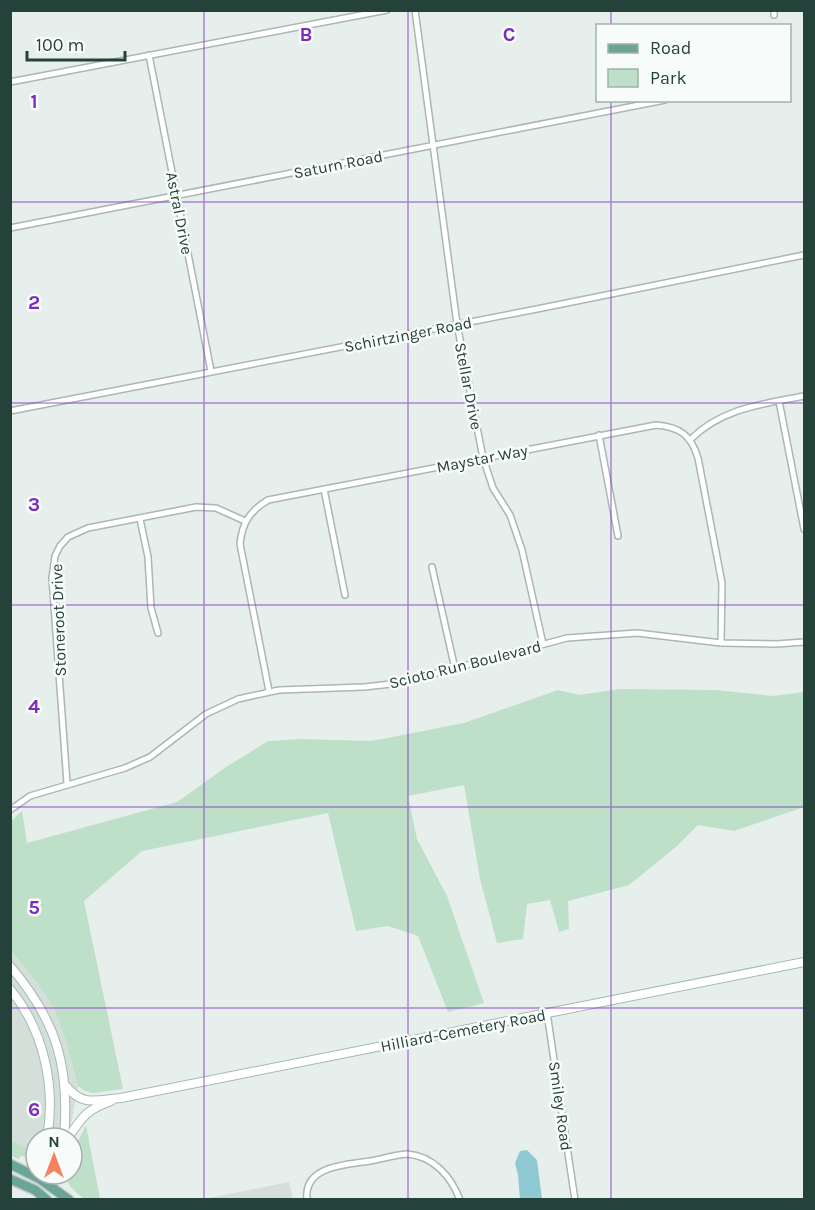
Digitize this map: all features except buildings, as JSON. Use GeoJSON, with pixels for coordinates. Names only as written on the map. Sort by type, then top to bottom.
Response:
{"type":"FeatureCollection","features":[{"type":"Feature","properties":{"kind":"main road","name":"Hilliard-Cemetery Road"},"geometry":{"type":"LineString","coordinates":[[66,1086],[75,1097],[86,1101],[121,1098],[804,962]]}},
{"type":"Feature","properties":{"kind":"main road"},"geometry":{"type":"LineString","coordinates":[[11,967],[28,988],[48,1021],[59,1053],[66,1086],[66,1126]]}},
{"type":"Feature","properties":{"kind":"main road"},"geometry":{"type":"LineString","coordinates":[[10,989],[34,1025],[45,1061],[50,1094],[49,1126]]}},
{"type":"Feature","properties":{"kind":"main road","name":"Hilliard-Cemetery Road"},"geometry":{"type":"LineString","coordinates":[[75,1126],[89,1111],[121,1098]]}},
{"type":"Feature","properties":{"kind":"main road"},"geometry":{"type":"LineString","coordinates":[[10,1164],[24,1170]]}},
{"type":"Feature","properties":{"kind":"main road"},"geometry":{"type":"LineString","coordinates":[[10,1179],[35,1190],[47,1200]]}},
{"type":"Feature","properties":{"kind":"main road"},"geometry":{"type":"LineString","coordinates":[[35,1190],[36,1186]]}},
{"type":"Feature","properties":{"kind":"main road"},"geometry":{"type":"LineString","coordinates":[[52,1186],[69,1200]]}},
{"type":"Feature","properties":{"kind":"street"},"geometry":{"type":"LineString","coordinates":[[10,82],[387,10]]}},
{"type":"Feature","properties":{"kind":"street","name":"Stellar Drive"},"geometry":{"type":"LineString","coordinates":[[415,10],[457,324],[483,458],[493,488],[510,515],[522,550],[543,645]]}},
{"type":"Feature","properties":{"kind":"street","name":"Astral Drive"},"geometry":{"type":"LineString","coordinates":[[149,55],[211,371]]}},
{"type":"Feature","properties":{"kind":"street","name":"Saturn Road"},"geometry":{"type":"LineString","coordinates":[[10,228],[655,102]]}},
{"type":"Feature","properties":{"kind":"street","name":"Schirtzinger Road"},"geometry":{"type":"LineString","coordinates":[[10,411],[804,255]]}},
{"type":"Feature","properties":{"kind":"street"},"geometry":{"type":"LineString","coordinates":[[722,643],[723,602],[719,565],[698,458],[691,439],[727,413],[804,396]]}},
{"type":"Feature","properties":{"kind":"street"},"geometry":{"type":"LineString","coordinates":[[779,401],[804,529]]}},
{"type":"Feature","properties":{"kind":"street","name":"Maystar Way"},"geometry":{"type":"LineString","coordinates":[[245,521],[255,509],[268,500],[599,435],[656,425],[674,428],[691,439]]}},
{"type":"Feature","properties":{"kind":"street"},"geometry":{"type":"LineString","coordinates":[[599,435],[618,536]]}},
{"type":"Feature","properties":{"kind":"street"},"geometry":{"type":"LineString","coordinates":[[324,489],[345,595]]}},
{"type":"Feature","properties":{"kind":"street","name":"Stoneroot Drive"},"geometry":{"type":"LineString","coordinates":[[67,783],[52,578],[55,556],[60,546],[68,537],[78,532],[206,506],[245,521]]}},
{"type":"Feature","properties":{"kind":"street"},"geometry":{"type":"LineString","coordinates":[[140,519],[148,556],[151,608],[158,633]]}},
{"type":"Feature","properties":{"kind":"street"},"geometry":{"type":"LineString","coordinates":[[245,521],[241,533],[242,555],[269,691]]}},
{"type":"Feature","properties":{"kind":"street"},"geometry":{"type":"LineString","coordinates":[[432,567],[455,669]]}},
{"type":"Feature","properties":{"kind":"street","name":"Scioto Run Boulevard"},"geometry":{"type":"LineString","coordinates":[[10,810],[30,796],[67,783],[125,768],[150,757],[206,714],[238,699],[269,691],[391,684],[588,635],[637,633],[722,643],[804,642]]}},
{"type":"Feature","properties":{"kind":"street","name":"Smiley Road"},"geometry":{"type":"LineString","coordinates":[[547,1013],[574,1200]]}},
{"type":"Feature","properties":{"kind":"street"},"geometry":{"type":"LineString","coordinates":[[307,1200],[309,1185],[318,1173],[332,1167],[397,1155],[413,1155],[430,1160],[438,1166],[453,1185],[460,1200]]}},
{"type":"Feature","properties":{"kind":"shaded area"},"geometry":{"type":"Polygon","coordinates":[[[10,952],[41,988],[55,1011],[78,1086],[70,1126],[24,1126],[24,1147],[11,1140],[10,952]]]}},
{"type":"Feature","properties":{"kind":"shaded area"},"geometry":{"type":"Polygon","coordinates":[[[289,1182],[293,1199],[204,1199],[289,1182]]]}},
{"type":"Feature","properties":{"kind":"green space"},"geometry":{"type":"Polygon","coordinates":[[[620,689],[716,690],[773,696],[804,692],[804,807],[734,831],[698,825],[677,846],[629,885],[568,901],[569,929],[559,932],[550,900],[527,904],[523,939],[497,943],[480,879],[464,785],[408,796],[417,839],[447,896],[484,1003],[448,1012],[418,936],[388,926],[356,931],[328,813],[142,851],[84,901],[123,1089],[93,1093],[78,1086],[55,1011],[41,988],[11,952],[11,821],[22,811],[27,843],[177,802],[268,741],[300,739],[372,741],[464,723],[558,690],[579,695],[620,689]]]}},
{"type":"Feature","properties":{"kind":"green space"},"geometry":{"type":"Polygon","coordinates":[[[86,1125],[100,1199],[84,1199],[71,1186],[84,1186],[84,1129],[86,1125]]]}},
{"type":"Feature","properties":{"kind":"green space"},"geometry":{"type":"Polygon","coordinates":[[[10,1140],[24,1147],[24,1156],[19,1159],[11,1156],[10,1140]]]}},
{"type":"Feature","properties":{"kind":"water"},"geometry":{"type":"Polygon","coordinates":[[[527,1150],[537,1160],[542,1199],[520,1199],[515,1163],[520,1151],[527,1150]]]}}]}
